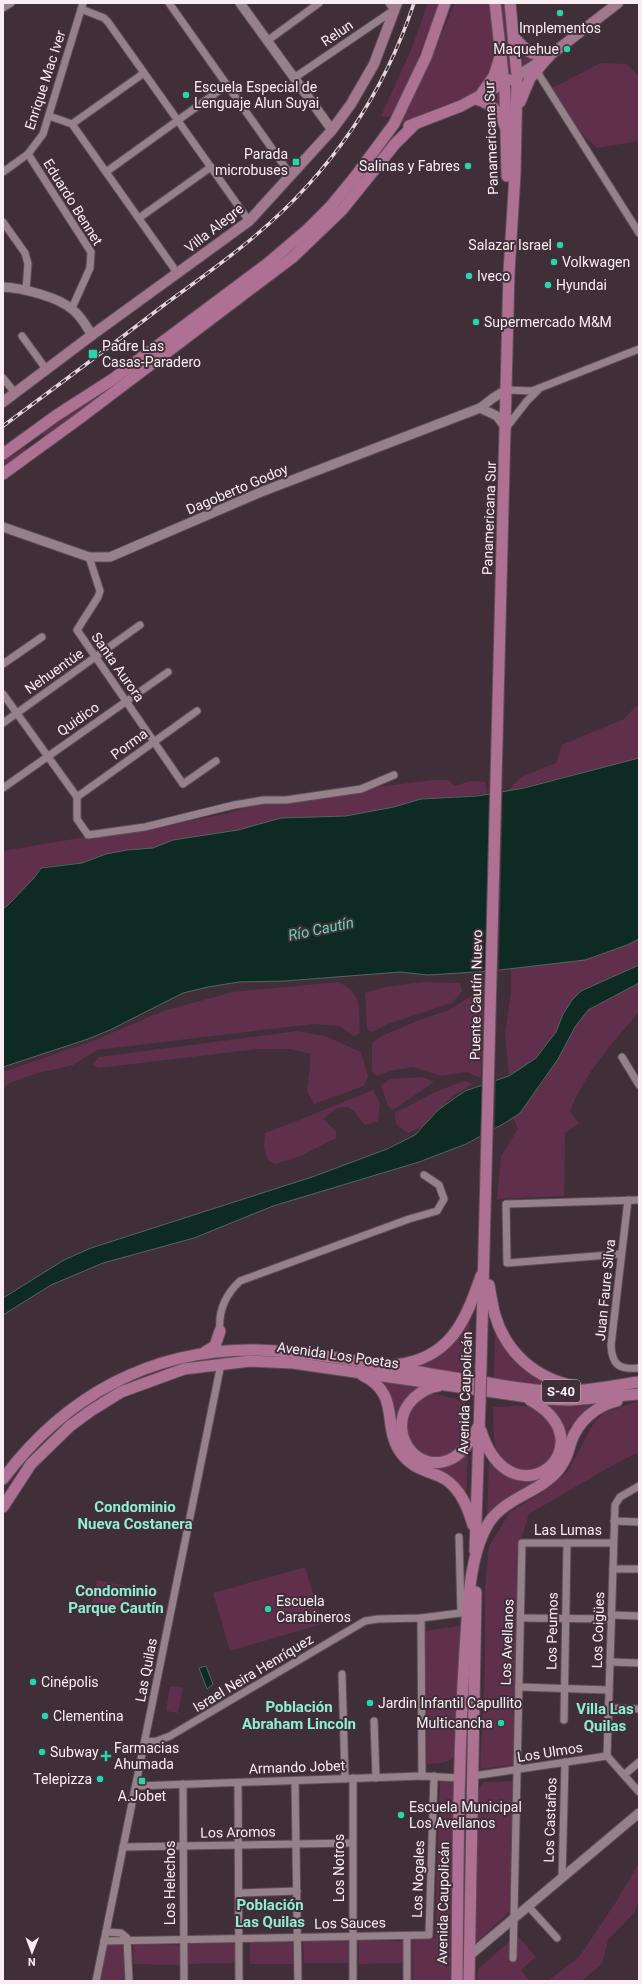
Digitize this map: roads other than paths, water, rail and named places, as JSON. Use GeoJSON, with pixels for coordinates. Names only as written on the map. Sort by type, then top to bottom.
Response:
{"type":"FeatureCollection","features":[{"type":"Feature","properties":{"kind":"main road"},"geometry":{"type":"LineString","coordinates":[[3,454],[30,434],[113,379],[267,264],[307,230],[331,206],[382,143],[402,109],[426,57],[445,3]]}},
{"type":"Feature","properties":{"kind":"main road","name":"Panamericana Sur"},"geometry":{"type":"LineString","coordinates":[[495,3],[505,83],[509,272]]}},
{"type":"Feature","properties":{"kind":"main road","name":"Panamericana Sur"},"geometry":{"type":"LineString","coordinates":[[497,764],[509,272],[517,76],[510,3]]}},
{"type":"Feature","properties":{"kind":"main road"},"geometry":{"type":"LineString","coordinates":[[382,143],[395,132],[476,99],[517,76],[549,56],[618,3]]}},
{"type":"Feature","properties":{"kind":"main road","name":"Villa Alegre"},"geometry":{"type":"LineString","coordinates":[[3,402],[92,335],[249,221],[290,174],[332,130],[351,104],[374,64],[393,5]]}},
{"type":"Feature","properties":{"kind":"main road"},"geometry":{"type":"LineString","coordinates":[[514,37],[529,52],[537,55],[549,56]]}},
{"type":"Feature","properties":{"kind":"main road"},"geometry":{"type":"LineString","coordinates":[[476,99],[486,89],[494,76],[501,51]]}},
{"type":"Feature","properties":{"kind":"main road"},"geometry":{"type":"LineString","coordinates":[[516,115],[526,85],[536,70],[549,56]]}},
{"type":"Feature","properties":{"kind":"main road"},"geometry":{"type":"LineString","coordinates":[[476,99],[490,105],[498,111],[507,131]]}},
{"type":"Feature","properties":{"kind":"main road"},"geometry":{"type":"LineString","coordinates":[[3,474],[40,448],[293,257],[342,210],[395,144],[416,123]]}},
{"type":"Feature","properties":{"kind":"main road"},"geometry":{"type":"LineString","coordinates":[[30,434],[40,448]]}},
{"type":"Feature","properties":{"kind":"main road","name":"Puente Cautín Nuevo"},"geometry":{"type":"LineString","coordinates":[[486,1227],[497,764]]}},
{"type":"Feature","properties":{"kind":"main road","name":"Avenida Caupolicán"},"geometry":{"type":"LineString","coordinates":[[469,1981],[477,1614],[475,1537],[479,1425],[482,1392],[486,1227]]}},
{"type":"Feature","properties":{"kind":"main road"},"geometry":{"type":"LineString","coordinates":[[378,1366],[406,1364],[420,1359],[436,1351],[453,1337],[466,1317],[485,1264]]}},
{"type":"Feature","properties":{"kind":"main road"},"geometry":{"type":"LineString","coordinates":[[485,1264],[492,1306],[502,1334],[518,1357],[537,1372],[555,1381],[584,1388],[601,1387]]}},
{"type":"Feature","properties":{"kind":"main road"},"geometry":{"type":"LineString","coordinates":[[220,1331],[224,1342],[229,1347],[242,1350]]}},
{"type":"Feature","properties":{"kind":"main road"},"geometry":{"type":"LineString","coordinates":[[198,1354],[215,1346],[220,1331]]}},
{"type":"Feature","properties":{"kind":"main road"},"geometry":{"type":"LineString","coordinates":[[198,1354],[209,1357],[221,1364],[242,1350]]}},
{"type":"Feature","properties":{"kind":"main road","name":"Avenida Los Poetas"},"geometry":{"type":"LineString","coordinates":[[3,1479],[23,1454],[44,1432],[91,1395],[120,1379],[146,1368],[198,1354],[242,1350],[302,1353],[378,1366],[482,1392]]}},
{"type":"Feature","properties":{"kind":"main road","name":"Avenida Los Poetas"},"geometry":{"type":"LineString","coordinates":[[3,1507],[32,1464],[57,1437],[92,1410],[121,1392],[184,1369],[221,1364],[272,1361],[314,1365],[482,1392]]}},
{"type":"Feature","properties":{"kind":"main road"},"geometry":{"type":"LineString","coordinates":[[354,1372],[367,1377],[382,1390],[389,1407],[395,1441],[405,1459],[421,1470],[443,1478],[458,1492],[469,1514],[475,1537]]}},
{"type":"Feature","properties":{"kind":"main road","name":"S-40"},"geometry":{"type":"LineString","coordinates":[[482,1392],[550,1391],[639,1382]]}},
{"type":"Feature","properties":{"kind":"main road"},"geometry":{"type":"LineString","coordinates":[[443,1386],[432,1387],[418,1394],[405,1410],[401,1429],[406,1444],[413,1454],[426,1461],[445,1461],[453,1458],[465,1448],[479,1425]]}},
{"type":"Feature","properties":{"kind":"main road","name":"S-40"},"geometry":{"type":"LineString","coordinates":[[482,1392],[527,1398],[570,1400],[639,1396]]}},
{"type":"Feature","properties":{"kind":"main road"},"geometry":{"type":"LineString","coordinates":[[475,1561],[484,1531],[497,1513],[535,1490],[555,1474],[567,1456],[571,1442],[578,1428],[588,1416],[605,1405],[639,1396]]}},
{"type":"Feature","properties":{"kind":"main road"},"geometry":{"type":"LineString","coordinates":[[479,1425],[491,1454],[504,1470],[523,1476],[541,1472],[552,1465],[558,1455],[562,1444],[561,1432],[557,1421],[551,1414],[527,1398]]}},
{"type":"Feature","properties":{"kind":"main road","name":"Avenida Caupolicán"},"geometry":{"type":"LineString","coordinates":[[457,1981],[459,1778],[464,1612],[475,1561]]}},
{"type":"Feature","properties":{"kind":"main road"},"geometry":{"type":"LineString","coordinates":[[459,1778],[465,1795],[466,1810],[472,1837]]}},
{"type":"Feature","properties":{"kind":"main road"},"geometry":{"type":"LineString","coordinates":[[457,1939],[460,1947],[469,1956],[461,1968],[457,1981]]}},
{"type":"Feature","properties":{"kind":"street"},"geometry":{"type":"LineString","coordinates":[[3,8],[11,3]]}},
{"type":"Feature","properties":{"kind":"street"},"geometry":{"type":"LineString","coordinates":[[169,3],[290,174]]}},
{"type":"Feature","properties":{"kind":"street"},"geometry":{"type":"LineString","coordinates":[[240,3],[332,130]]}},
{"type":"Feature","properties":{"kind":"street"},"geometry":{"type":"LineString","coordinates":[[267,41],[319,3]]}},
{"type":"Feature","properties":{"kind":"street","name":"Relun"},"geometry":{"type":"LineString","coordinates":[[294,78],[393,5]]}},
{"type":"Feature","properties":{"kind":"street"},"geometry":{"type":"LineString","coordinates":[[82,6],[104,18],[249,221]]}},
{"type":"Feature","properties":{"kind":"street","name":"Enrique Mac Iver"},"geometry":{"type":"LineString","coordinates":[[3,172],[28,154],[40,140],[49,116],[82,6]]}},
{"type":"Feature","properties":{"kind":"street"},"geometry":{"type":"LineString","coordinates":[[536,70],[639,233]]}},
{"type":"Feature","properties":{"kind":"street"},"geometry":{"type":"LineString","coordinates":[[72,124],[144,73]]}},
{"type":"Feature","properties":{"kind":"street"},"geometry":{"type":"LineString","coordinates":[[106,172],[227,85]]}},
{"type":"Feature","properties":{"kind":"street"},"geometry":{"type":"LineString","coordinates":[[49,116],[72,124],[178,274]]}},
{"type":"Feature","properties":{"kind":"street","name":"Eduardo Bennet"},"geometry":{"type":"LineString","coordinates":[[28,154],[91,252],[90,268],[72,308]]}},
{"type":"Feature","properties":{"kind":"street"},"geometry":{"type":"LineString","coordinates":[[139,218],[211,167]]}},
{"type":"Feature","properties":{"kind":"street"},"geometry":{"type":"LineString","coordinates":[[3,222],[25,253],[28,264],[26,290]]}},
{"type":"Feature","properties":{"kind":"street"},"geometry":{"type":"LineString","coordinates":[[3,287],[26,290],[72,308],[92,335]]}},
{"type":"Feature","properties":{"kind":"street"},"geometry":{"type":"LineString","coordinates":[[22,336],[46,369]]}},
{"type":"Feature","properties":{"kind":"street"},"geometry":{"type":"LineString","coordinates":[[506,390],[527,392],[541,388],[639,349]]}},
{"type":"Feature","properties":{"kind":"street"},"geometry":{"type":"LineString","coordinates":[[3,378],[15,393]]}},
{"type":"Feature","properties":{"kind":"street"},"geometry":{"type":"LineString","coordinates":[[480,408],[497,416],[506,428],[527,401],[541,388]]}},
{"type":"Feature","properties":{"kind":"street","name":"Dagoberto Godoy"},"geometry":{"type":"LineString","coordinates":[[3,527],[89,557],[104,558],[117,556],[261,492],[480,408],[492,398],[506,390]]}},
{"type":"Feature","properties":{"kind":"street","name":"Santa Aurora"},"geometry":{"type":"LineString","coordinates":[[89,557],[100,591],[98,598],[77,630],[183,784],[216,761]]}},
{"type":"Feature","properties":{"kind":"street","name":"Nehuentúe"},"geometry":{"type":"LineString","coordinates":[[3,723],[140,626]]}},
{"type":"Feature","properties":{"kind":"street"},"geometry":{"type":"LineString","coordinates":[[3,664],[42,637]]}},
{"type":"Feature","properties":{"kind":"street","name":"Quidico"},"geometry":{"type":"LineString","coordinates":[[3,788],[168,672]]}},
{"type":"Feature","properties":{"kind":"street"},"geometry":{"type":"LineString","coordinates":[[3,694],[77,798],[77,819],[88,835],[144,827],[234,805],[264,800],[286,800],[361,789],[394,775]]}},
{"type":"Feature","properties":{"kind":"street","name":"Porma"},"geometry":{"type":"LineString","coordinates":[[77,798],[197,711]]}},
{"type":"Feature","properties":{"kind":"street"},"geometry":{"type":"LineString","coordinates":[[622,1057],[638,1081]]}},
{"type":"Feature","properties":{"kind":"street"},"geometry":{"type":"LineString","coordinates":[[220,1331],[220,1317],[224,1302],[230,1291],[240,1281],[409,1219],[437,1211],[444,1199],[439,1185],[424,1175]]}},
{"type":"Feature","properties":{"kind":"street","name":"Juan Faure Silva"},"geometry":{"type":"LineString","coordinates":[[628,1200],[612,1352],[613,1359],[621,1367],[636,1368]]}},
{"type":"Feature","properties":{"kind":"street"},"geometry":{"type":"LineString","coordinates":[[622,1254],[507,1263],[506,1204],[639,1200]]}},
{"type":"Feature","properties":{"kind":"street","name":"Las Quilas"},"geometry":{"type":"LineString","coordinates":[[96,1981],[221,1364]]}},
{"type":"Feature","properties":{"kind":"street","name":"Los Coigües"},"geometry":{"type":"LineString","coordinates":[[607,1756],[615,1505],[620,1496],[639,1486]]}},
{"type":"Feature","properties":{"kind":"street"},"geometry":{"type":"LineString","coordinates":[[614,1521],[639,1522]]}},
{"type":"Feature","properties":{"kind":"street"},"geometry":{"type":"LineString","coordinates":[[458,1536],[464,1612]]}},
{"type":"Feature","properties":{"kind":"street","name":"Las Lumas"},"geometry":{"type":"LineString","coordinates":[[522,1543],[614,1543]]}},
{"type":"Feature","properties":{"kind":"street","name":"Los Avellanos"},"geometry":{"type":"LineString","coordinates":[[513,1958],[522,1543]]}},
{"type":"Feature","properties":{"kind":"street","name":"Los Peumos"},"geometry":{"type":"LineString","coordinates":[[564,1720],[567,1543]]}},
{"type":"Feature","properties":{"kind":"street"},"geometry":{"type":"LineString","coordinates":[[613,1569],[639,1569]]}},
{"type":"Feature","properties":{"kind":"street","name":"Israel Neira Henríquez"},"geometry":{"type":"LineString","coordinates":[[145,1742],[157,1741],[170,1736],[365,1621],[374,1619],[421,1618],[464,1612]]}},
{"type":"Feature","properties":{"kind":"street"},"geometry":{"type":"LineString","coordinates":[[521,1618],[566,1619],[639,1616]]}},
{"type":"Feature","properties":{"kind":"street"},"geometry":{"type":"LineString","coordinates":[[421,1618],[422,1776]]}},
{"type":"Feature","properties":{"kind":"street"},"geometry":{"type":"LineString","coordinates":[[610,1662],[639,1663]]}},
{"type":"Feature","properties":{"kind":"street"},"geometry":{"type":"LineString","coordinates":[[342,1674],[345,1779]]}},
{"type":"Feature","properties":{"kind":"street"},"geometry":{"type":"LineString","coordinates":[[518,1687],[609,1690]]}},
{"type":"Feature","properties":{"kind":"street"},"geometry":{"type":"LineString","coordinates":[[609,1708],[639,1709]]}},
{"type":"Feature","properties":{"kind":"street"},"geometry":{"type":"LineString","coordinates":[[374,1722],[376,1778]]}},
{"type":"Feature","properties":{"kind":"street"},"geometry":{"type":"LineString","coordinates":[[607,1756],[639,1792]]}},
{"type":"Feature","properties":{"kind":"street","name":"Los Ulmos"},"geometry":{"type":"LineString","coordinates":[[473,1776],[517,1771],[607,1756]]}},
{"type":"Feature","properties":{"kind":"street","name":"Los Castaños"},"geometry":{"type":"LineString","coordinates":[[562,1878],[565,1762]]}},
{"type":"Feature","properties":{"kind":"street"},"geometry":{"type":"LineString","coordinates":[[624,1775],[639,1762]]}},
{"type":"Feature","properties":{"kind":"street","name":"Armando Jobet"},"geometry":{"type":"LineString","coordinates":[[136,1786],[422,1776],[459,1778]]}},
{"type":"Feature","properties":{"kind":"street","name":"Los Nogales"},"geometry":{"type":"LineString","coordinates":[[429,1935],[434,1776]]}},
{"type":"Feature","properties":{"kind":"street","name":"Los Notros"},"geometry":{"type":"LineString","coordinates":[[353,1778],[353,1981]]}},
{"type":"Feature","properties":{"kind":"street"},"geometry":{"type":"LineString","coordinates":[[295,1780],[298,1981]]}},
{"type":"Feature","properties":{"kind":"street"},"geometry":{"type":"LineString","coordinates":[[238,1782],[240,1981]]}},
{"type":"Feature","properties":{"kind":"street","name":"Los Helechos"},"geometry":{"type":"LineString","coordinates":[[183,1784],[184,1981]]}},
{"type":"Feature","properties":{"kind":"street"},"geometry":{"type":"LineString","coordinates":[[469,1956],[639,1813]]}},
{"type":"Feature","properties":{"kind":"street","name":"Los Aromos"},"geometry":{"type":"LineString","coordinates":[[124,1847],[352,1843]]}},
{"type":"Feature","properties":{"kind":"street"},"geometry":{"type":"LineString","coordinates":[[239,1892],[297,1891]]}},
{"type":"Feature","properties":{"kind":"street"},"geometry":{"type":"LineString","coordinates":[[528,1906],[557,1938]]}},
{"type":"Feature","properties":{"kind":"street","name":"Los Sauces"},"geometry":{"type":"LineString","coordinates":[[106,1932],[121,1933],[126,1936],[128,1941]]}},
{"type":"Feature","properties":{"kind":"street","name":"Los Sauces"},"geometry":{"type":"LineString","coordinates":[[104,1941],[429,1935]]}},
{"type":"Feature","properties":{"kind":"street","name":"Los Nogales"},"geometry":{"type":"LineString","coordinates":[[407,1936],[407,1981]]}},
{"type":"Feature","properties":{"kind":"street"},"geometry":{"type":"LineString","coordinates":[[128,1941],[129,1981]]}},
{"type":"Feature","properties":{"kind":"water","name":"Río Cautín"},"geometry":{"type":"Polygon","coordinates":[[[639,758],[639,939],[627,945],[585,960],[491,971],[428,975],[400,972],[285,981],[239,982],[208,987],[183,993],[110,1030],[88,1039],[3,1067],[3,909],[34,878],[41,868],[82,863],[106,854],[127,850],[153,848],[173,840],[238,830],[281,818],[346,816],[394,807],[421,799],[478,796],[524,788],[639,758]]]}},
{"type":"Feature","properties":{"kind":"water"},"geometry":{"type":"Polygon","coordinates":[[[639,965],[639,983],[588,1010],[575,1027],[558,1059],[520,1113],[505,1123],[466,1144],[419,1162],[273,1206],[194,1238],[103,1263],[51,1285],[3,1315],[3,1298],[64,1260],[91,1248],[312,1177],[387,1149],[415,1135],[438,1110],[465,1091],[509,1076],[536,1058],[556,1032],[563,1014],[572,1000],[581,991],[639,965]]]}},
{"type":"Feature","properties":{"kind":"water"},"geometry":{"type":"Polygon","coordinates":[[[206,1666],[213,1684],[207,1689],[199,1668],[206,1666]]]}},
{"type":"Feature","properties":{"kind":"railway"},"geometry":{"type":"LineString","coordinates":[[3,426],[233,254],[283,211],[308,185],[352,130],[387,70],[414,3]]}},
{"type":"Feature","properties":{"kind":"place","name":"Implementos"},"geometry":{"type":"Point","coordinates":[560,13]}},
{"type":"Feature","properties":{"kind":"place","name":"Maquehue"},"geometry":{"type":"Point","coordinates":[567,49]}},
{"type":"Feature","properties":{"kind":"place","name":"Escuela Especial de Lenguaje Alun Suyai"},"geometry":{"type":"Point","coordinates":[186,95]}},
{"type":"Feature","properties":{"kind":"place","name":"Parada microbuses"},"geometry":{"type":"Point","coordinates":[296,162]}},
{"type":"Feature","properties":{"kind":"place","name":"Salinas y Fabres"},"geometry":{"type":"Point","coordinates":[468,166]}},
{"type":"Feature","properties":{"kind":"place","name":"Salazar Israel"},"geometry":{"type":"Point","coordinates":[560,245]}},
{"type":"Feature","properties":{"kind":"place","name":"Volkwagen"},"geometry":{"type":"Point","coordinates":[554,262]}},
{"type":"Feature","properties":{"kind":"place","name":"Iveco"},"geometry":{"type":"Point","coordinates":[469,276]}},
{"type":"Feature","properties":{"kind":"place","name":"Hyundai"},"geometry":{"type":"Point","coordinates":[548,285]}},
{"type":"Feature","properties":{"kind":"place","name":"Supermercado M&M"},"geometry":{"type":"Point","coordinates":[476,322]}},
{"type":"Feature","properties":{"kind":"place","name":"Padre Las Casas-Paradero"},"geometry":{"type":"Point","coordinates":[93,354]}},
{"type":"Feature","properties":{"kind":"place","name":"Escuela Carabineros"},"geometry":{"type":"Point","coordinates":[268,1609]}},
{"type":"Feature","properties":{"kind":"place","name":"Cinépolis"},"geometry":{"type":"Point","coordinates":[33,1682]}},
{"type":"Feature","properties":{"kind":"place","name":"Jardin Infantil Capullito"},"geometry":{"type":"Point","coordinates":[370,1703]}},
{"type":"Feature","properties":{"kind":"place","name":"Clementina"},"geometry":{"type":"Point","coordinates":[45,1716]}},
{"type":"Feature","properties":{"kind":"place","name":"Multicancha"},"geometry":{"type":"Point","coordinates":[501,1723]}},
{"type":"Feature","properties":{"kind":"place","name":"Subway"},"geometry":{"type":"Point","coordinates":[42,1752]}},
{"type":"Feature","properties":{"kind":"place","name":"Farmacias Ahumada"},"geometry":{"type":"Point","coordinates":[106,1756]}},
{"type":"Feature","properties":{"kind":"place","name":"Telepizza"},"geometry":{"type":"Point","coordinates":[100,1779]}},
{"type":"Feature","properties":{"kind":"place","name":"A.Jobet"},"geometry":{"type":"Point","coordinates":[142,1781]}},
{"type":"Feature","properties":{"kind":"place","name":"Escuela Municipal Los Avellanos"},"geometry":{"type":"Point","coordinates":[401,1815]}},
{"type":"Feature","properties":{"kind":"district","name":"Condominio Nueva Costanera"},"geometry":{"type":"Point","coordinates":[135,1516]}},
{"type":"Feature","properties":{"kind":"district","name":"Condominio Parque Cautín"},"geometry":{"type":"Point","coordinates":[116,1600]}},
{"type":"Feature","properties":{"kind":"district","name":"Población Abraham Lincoln"},"geometry":{"type":"Point","coordinates":[299,1716]}},
{"type":"Feature","properties":{"kind":"district","name":"Villa Las Quilas"},"geometry":{"type":"Point","coordinates":[605,1718]}},
{"type":"Feature","properties":{"kind":"district","name":"Población Las Quilas"},"geometry":{"type":"Point","coordinates":[270,1914]}}]}
